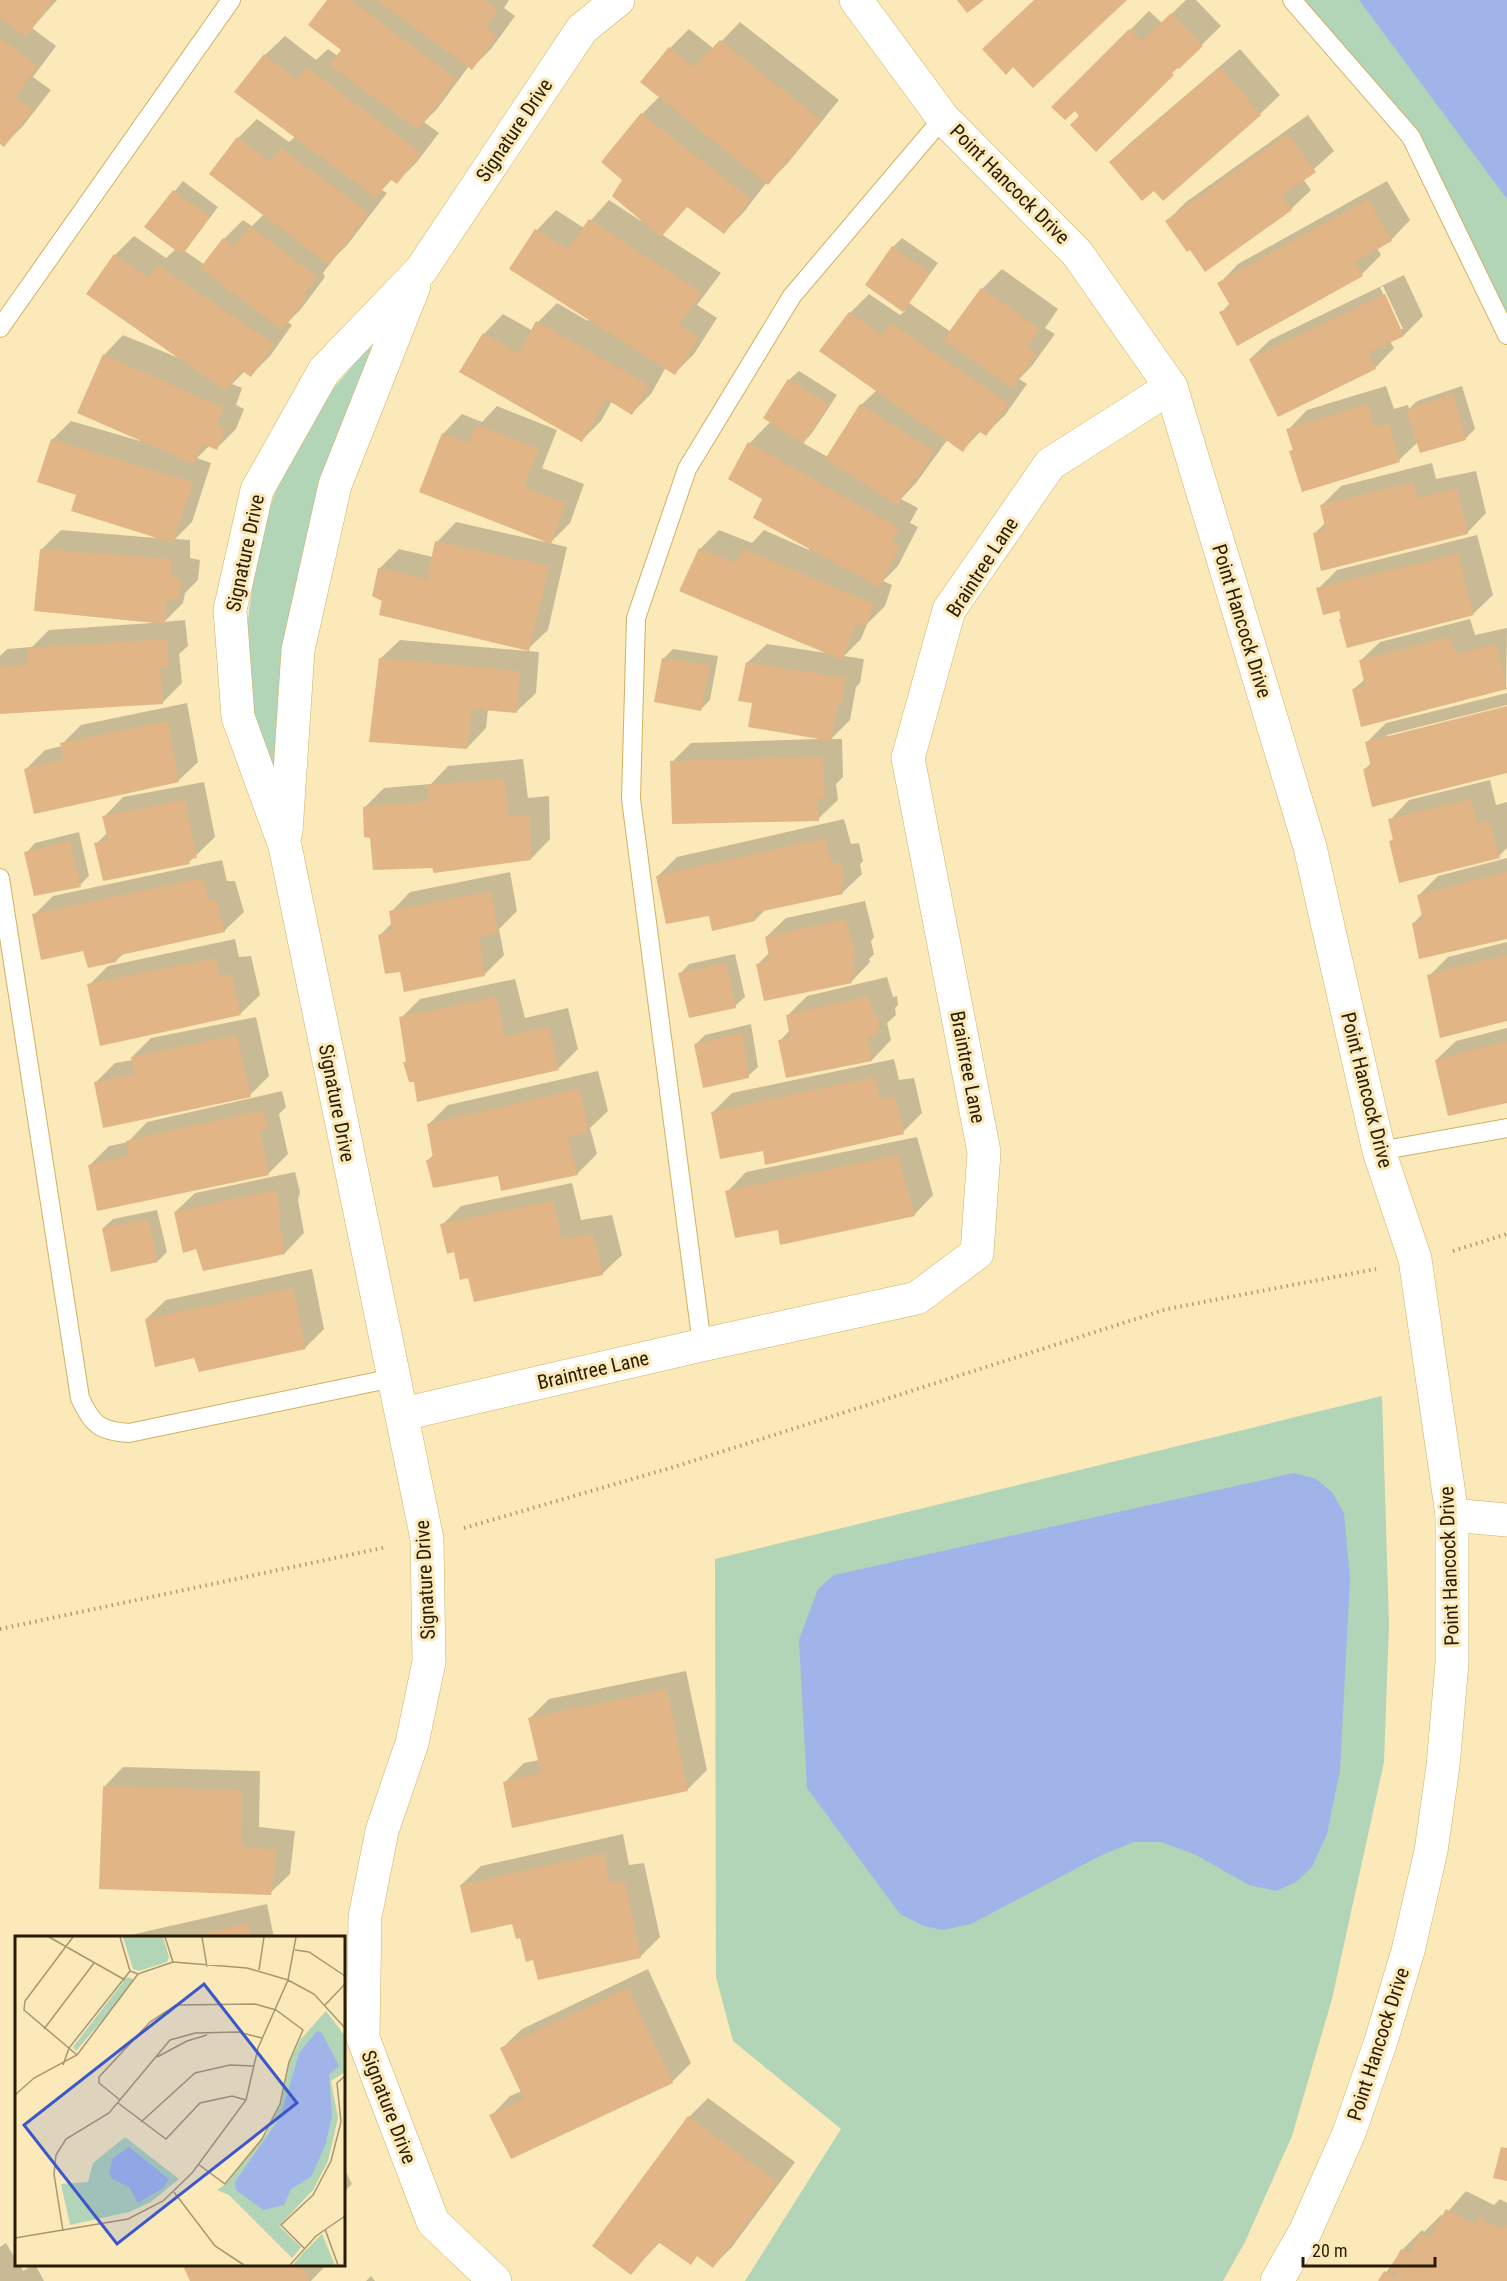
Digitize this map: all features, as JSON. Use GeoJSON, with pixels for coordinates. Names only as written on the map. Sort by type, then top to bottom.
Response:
{"type":"FeatureCollection","features":[{"type":"Feature","properties":{"kind":"street","name":"Signature Drive"},"geometry":{"type":"LineString","coordinates":[[495,2281],[433,2222],[363,2038],[365,1917],[382,1831],[412,1743],[429,1662],[427,1539],[285,846],[238,717],[230,609],[257,490],[324,371],[421,270],[582,29],[618,0]]}},
{"type":"Feature","properties":{"kind":"street","name":"Point Hancock Drive"},"geometry":{"type":"LineString","coordinates":[[856,0],[943,118],[1077,253],[1171,387],[1310,847],[1379,1151],[1415,1259],[1452,1515],[1452,1663],[1443,1766],[1431,1851],[1408,1951],[1381,2042],[1349,2133],[1306,2230],[1277,2281]]}},
{"type":"Feature","properties":{"kind":"street","name":"Signature Drive"},"geometry":{"type":"LineString","coordinates":[[285,846],[298,650],[335,485],[421,270]]}},
{"type":"Feature","properties":{"kind":"street","name":"Braintree Lane"},"geometry":{"type":"LineString","coordinates":[[403,1414],[917,1298],[977,1253],[984,1152],[908,758],[949,610],[1050,464],[1171,387]]}},
{"type":"Feature","properties":{"kind":"street"},"geometry":{"type":"LineString","coordinates":[[1452,1515],[1507,1520]]}},
{"type":"Feature","properties":{"kind":"lane"},"geometry":{"type":"LineString","coordinates":[[0,328],[231,0]]}},
{"type":"Feature","properties":{"kind":"lane"},"geometry":{"type":"LineString","coordinates":[[1292,0],[1411,137],[1507,335]]}},
{"type":"Feature","properties":{"kind":"lane"},"geometry":{"type":"LineString","coordinates":[[702,1345],[631,799],[636,618],[687,469],[792,296],[943,118]]}},
{"type":"Feature","properties":{"kind":"lane"},"geometry":{"type":"LineString","coordinates":[[0,878],[80,1398],[86,1413],[97,1426],[129,1433],[393,1378]]}},
{"type":"Feature","properties":{"kind":"lane"},"geometry":{"type":"LineString","coordinates":[[1379,1151],[1507,1128]]}},
{"type":"Feature","properties":{"kind":"path"},"geometry":{"type":"LineString","coordinates":[[0,1629],[427,1539],[677,1466],[1167,1309],[1458,1250],[1507,1234]]}},
{"type":"Feature","properties":{"kind":"green space"},"geometry":{"type":"Polygon","coordinates":[[[1300,0],[1507,0],[1507,328],[1414,137],[1300,0]]]}},
{"type":"Feature","properties":{"kind":"green space"},"geometry":{"type":"Polygon","coordinates":[[[370,348],[374,351],[289,678],[270,790],[248,683],[247,629],[254,572],[269,510],[277,488],[332,390],[370,348]]]}},
{"type":"Feature","properties":{"kind":"green space"},"geometry":{"type":"Polygon","coordinates":[[[1382,1396],[1389,1624],[1384,1762],[1332,1999],[1292,2136],[1245,2242],[1223,2281],[745,2281],[841,2129],[733,2041],[716,1977],[715,1559],[1382,1396]]]}},
{"type":"Feature","properties":{"kind":"water"},"geometry":{"type":"Polygon","coordinates":[[[1359,0],[1507,0],[1507,199],[1359,0]]]}},
{"type":"Feature","properties":{"kind":"water"},"geometry":{"type":"Polygon","coordinates":[[[1294,1473],[1316,1479],[1332,1492],[1344,1513],[1350,1579],[1340,1770],[1327,1834],[1312,1867],[1296,1882],[1276,1891],[1249,1885],[1196,1855],[1161,1842],[1134,1842],[1102,1855],[971,1924],[943,1930],[924,1926],[900,1914],[807,1788],[799,1640],[818,1589],[834,1575],[1294,1473]]]}},
{"type":"Feature","properties":{"kind":"building"},"geometry":{"type":"Polygon","coordinates":[[[0,0],[53,0],[26,37],[0,17],[0,0]]]}},
{"type":"Feature","properties":{"kind":"building"},"geometry":{"type":"Polygon","coordinates":[[[327,0],[351,0],[456,79],[418,130],[330,65],[341,50],[308,25],[327,0]]]}},
{"type":"Feature","properties":{"kind":"building"},"geometry":{"type":"Polygon","coordinates":[[[377,0],[485,0],[498,10],[486,27],[497,36],[472,70],[377,0]]]}},
{"type":"Feature","properties":{"kind":"building"},"geometry":{"type":"Polygon","coordinates":[[[957,0],[984,0],[967,13],[957,0]]]}},
{"type":"Feature","properties":{"kind":"building"},"geometry":{"type":"Polygon","coordinates":[[[1034,0],[1127,0],[1033,88],[1013,67],[1006,75],[982,49],[1034,0]]]}},
{"type":"Feature","properties":{"kind":"building"},"geometry":{"type":"Polygon","coordinates":[[[1171,13],[1203,46],[1172,73],[1174,75],[1096,152],[1070,125],[1079,116],[1075,111],[1065,120],[1051,107],[1129,29],[1142,41],[1171,13]]]}},
{"type":"Feature","properties":{"kind":"building"},"geometry":{"type":"Polygon","coordinates":[[[0,38],[38,66],[15,97],[33,110],[4,147],[0,144],[0,38]]]}},
{"type":"Feature","properties":{"kind":"building"},"geometry":{"type":"Polygon","coordinates":[[[720,40],[821,120],[768,185],[640,82],[669,47],[694,67],[720,40]]]}},
{"type":"Feature","properties":{"kind":"building"},"geometry":{"type":"Polygon","coordinates":[[[264,54],[297,80],[307,67],[421,153],[397,184],[390,179],[376,198],[234,92],[264,54]]]}},
{"type":"Feature","properties":{"kind":"building"},"geometry":{"type":"Polygon","coordinates":[[[1220,67],[1261,115],[1163,201],[1154,191],[1142,201],[1109,162],[1220,67]]]}},
{"type":"Feature","properties":{"kind":"building"},"geometry":{"type":"Polygon","coordinates":[[[641,113],[751,199],[724,234],[687,207],[661,237],[612,196],[622,180],[601,162],[641,113]]]}},
{"type":"Feature","properties":{"kind":"building"},"geometry":{"type":"Polygon","coordinates":[[[1288,133],[1316,172],[1282,196],[1292,210],[1205,272],[1190,250],[1187,252],[1165,221],[1288,133]]]}},
{"type":"Feature","properties":{"kind":"building"},"geometry":{"type":"Polygon","coordinates":[[[237,137],[270,162],[281,148],[369,213],[329,265],[209,174],[237,137]]]}},
{"type":"Feature","properties":{"kind":"building"},"geometry":{"type":"Polygon","coordinates":[[[173,190],[210,217],[182,255],[144,227],[173,190]]]}},
{"type":"Feature","properties":{"kind":"building"},"geometry":{"type":"Polygon","coordinates":[[[1368,199],[1392,241],[1355,262],[1363,276],[1237,346],[1219,312],[1231,307],[1217,283],[1368,199]]]}},
{"type":"Feature","properties":{"kind":"building"},"geometry":{"type":"Polygon","coordinates":[[[589,219],[702,293],[679,325],[699,338],[675,375],[509,269],[535,229],[568,249],[589,219]]]}},
{"type":"Feature","properties":{"kind":"building"},"geometry":{"type":"Polygon","coordinates":[[[250,226],[317,277],[305,294],[307,297],[282,330],[200,268],[223,238],[234,246],[250,226]]]}},
{"type":"Feature","properties":{"kind":"building"},"geometry":{"type":"Polygon","coordinates":[[[892,246],[930,273],[903,312],[865,285],[892,246]]]}},
{"type":"Feature","properties":{"kind":"building"},"geometry":{"type":"Polygon","coordinates":[[[114,254],[148,278],[158,265],[274,344],[251,377],[241,370],[226,391],[86,294],[114,254]]]}},
{"type":"Feature","properties":{"kind":"building"},"geometry":{"type":"Polygon","coordinates":[[[981,288],[1040,329],[1027,347],[1037,353],[1012,388],[943,340],[981,288]]]}},
{"type":"Feature","properties":{"kind":"building"},"geometry":{"type":"Polygon","coordinates":[[[1385,294],[1404,336],[1368,353],[1376,369],[1278,417],[1249,359],[1385,294]]]}},
{"type":"Feature","properties":{"kind":"building"},"geometry":{"type":"Polygon","coordinates":[[[849,312],[881,335],[891,323],[1009,404],[986,436],[977,430],[963,452],[819,351],[849,312]]]}},
{"type":"Feature","properties":{"kind":"building"},"geometry":{"type":"Polygon","coordinates":[[[536,321],[649,385],[632,415],[606,399],[582,442],[459,372],[483,333],[519,353],[536,321]]]}},
{"type":"Feature","properties":{"kind":"building"},"geometry":{"type":"Polygon","coordinates":[[[103,354],[224,408],[217,424],[226,429],[217,450],[203,444],[194,464],[77,413],[103,354]]]}},
{"type":"Feature","properties":{"kind":"building"},"geometry":{"type":"Polygon","coordinates":[[[788,379],[829,404],[803,444],[763,418],[788,379]]]}},
{"type":"Feature","properties":{"kind":"building"},"geometry":{"type":"Polygon","coordinates":[[[1453,394],[1466,440],[1420,453],[1406,410],[1453,394]]]}},
{"type":"Feature","properties":{"kind":"building"},"geometry":{"type":"Polygon","coordinates":[[[860,404],[934,451],[917,479],[914,478],[897,505],[825,459],[860,404]]]}},
{"type":"Feature","properties":{"kind":"building"},"geometry":{"type":"Polygon","coordinates":[[[1367,404],[1375,427],[1389,423],[1400,462],[1302,492],[1289,451],[1293,450],[1286,429],[1367,404]]]}},
{"type":"Feature","properties":{"kind":"building"},"geometry":{"type":"Polygon","coordinates":[[[477,425],[539,449],[524,487],[566,503],[551,544],[419,492],[442,433],[468,443],[477,425]]]}},
{"type":"Feature","properties":{"kind":"building"},"geometry":{"type":"Polygon","coordinates":[[[51,439],[193,482],[173,543],[71,511],[76,495],[37,482],[51,439]]]}},
{"type":"Feature","properties":{"kind":"building"},"geometry":{"type":"Polygon","coordinates":[[[748,442],[899,528],[892,542],[900,547],[879,587],[753,518],[762,499],[728,479],[748,442]]]}},
{"type":"Feature","properties":{"kind":"building"},"geometry":{"type":"Polygon","coordinates":[[[1413,482],[1417,498],[1457,489],[1468,534],[1321,571],[1313,533],[1326,531],[1320,505],[1413,482]]]}},
{"type":"Feature","properties":{"kind":"building"},"geometry":{"type":"Polygon","coordinates":[[[435,541],[549,566],[529,651],[379,615],[382,601],[372,596],[378,568],[427,579],[435,541]]]}},
{"type":"Feature","properties":{"kind":"building"},"geometry":{"type":"Polygon","coordinates":[[[699,548],[736,563],[744,549],[874,604],[866,627],[856,624],[842,660],[679,591],[699,548]]]}},
{"type":"Feature","properties":{"kind":"building"},"geometry":{"type":"Polygon","coordinates":[[[40,549],[171,559],[171,577],[181,579],[179,600],[167,599],[165,624],[34,611],[40,549]]]}},
{"type":"Feature","properties":{"kind":"building"},"geometry":{"type":"Polygon","coordinates":[[[1458,554],[1474,615],[1347,648],[1339,611],[1323,615],[1316,588],[1458,554]]]}},
{"type":"Feature","properties":{"kind":"building"},"geometry":{"type":"Polygon","coordinates":[[[1451,637],[1456,654],[1496,644],[1507,689],[1361,727],[1352,689],[1365,686],[1359,660],[1451,637]]]}},
{"type":"Feature","properties":{"kind":"building"},"geometry":{"type":"Polygon","coordinates":[[[167,639],[169,667],[160,668],[163,704],[0,714],[0,667],[28,664],[28,648],[167,639]]]}},
{"type":"Feature","properties":{"kind":"building"},"geometry":{"type":"Polygon","coordinates":[[[379,658],[520,671],[517,713],[472,709],[467,749],[369,742],[379,658]]]}},
{"type":"Feature","properties":{"kind":"building"},"geometry":{"type":"Polygon","coordinates":[[[662,658],[710,665],[701,711],[654,702],[662,658]]]}},
{"type":"Feature","properties":{"kind":"building"},"geometry":{"type":"Polygon","coordinates":[[[746,662],[846,678],[831,741],[748,727],[752,703],[738,701],[746,662]]]}},
{"type":"Feature","properties":{"kind":"building"},"geometry":{"type":"Polygon","coordinates":[[[1507,706],[1507,773],[1372,807],[1363,769],[1371,767],[1365,742],[1507,706]]]}},
{"type":"Feature","properties":{"kind":"building"},"geometry":{"type":"Polygon","coordinates":[[[168,721],[179,782],[34,814],[24,769],[63,759],[60,743],[168,721]]]}},
{"type":"Feature","properties":{"kind":"building"},"geometry":{"type":"Polygon","coordinates":[[[823,757],[825,798],[817,799],[819,821],[672,824],[670,761],[823,757]]]}},
{"type":"Feature","properties":{"kind":"building"},"geometry":{"type":"Polygon","coordinates":[[[504,778],[509,816],[530,815],[531,860],[434,873],[432,868],[373,870],[370,838],[364,837],[363,807],[428,801],[427,785],[504,778]]]}},
{"type":"Feature","properties":{"kind":"building"},"geometry":{"type":"Polygon","coordinates":[[[1471,799],[1477,824],[1489,820],[1500,858],[1399,883],[1389,841],[1393,840],[1388,819],[1471,799]]]}},
{"type":"Feature","properties":{"kind":"building"},"geometry":{"type":"Polygon","coordinates":[[[185,800],[197,858],[188,859],[190,864],[103,881],[94,843],[108,840],[102,816],[185,800]]]}},
{"type":"Feature","properties":{"kind":"building"},"geometry":{"type":"Polygon","coordinates":[[[825,838],[832,863],[840,862],[845,881],[841,883],[843,894],[754,913],[755,921],[712,931],[709,916],[666,924],[656,876],[825,838]]]}},
{"type":"Feature","properties":{"kind":"building"},"geometry":{"type":"Polygon","coordinates":[[[70,841],[81,887],[34,896],[24,852],[70,841]]]}},
{"type":"Feature","properties":{"kind":"building"},"geometry":{"type":"Polygon","coordinates":[[[1507,872],[1507,939],[1419,959],[1412,923],[1423,920],[1417,895],[1507,872]]]}},
{"type":"Feature","properties":{"kind":"building"},"geometry":{"type":"Polygon","coordinates":[[[203,878],[208,900],[216,899],[225,932],[116,956],[116,962],[88,968],[83,951],[41,960],[32,914],[203,878]]]}},
{"type":"Feature","properties":{"kind":"building"},"geometry":{"type":"Polygon","coordinates":[[[491,891],[498,932],[479,937],[485,976],[404,992],[400,972],[385,974],[378,935],[392,931],[389,911],[491,891]]]}},
{"type":"Feature","properties":{"kind":"building"},"geometry":{"type":"Polygon","coordinates":[[[846,919],[856,958],[852,959],[856,974],[850,976],[852,983],[764,1001],[756,964],[770,961],[765,937],[846,919]]]}},
{"type":"Feature","properties":{"kind":"building"},"geometry":{"type":"Polygon","coordinates":[[[1507,955],[1507,1021],[1440,1038],[1427,975],[1507,955]]]}},
{"type":"Feature","properties":{"kind":"building"},"geometry":{"type":"Polygon","coordinates":[[[216,958],[220,976],[232,974],[241,1015],[100,1046],[87,984],[216,958]]]}},
{"type":"Feature","properties":{"kind":"building"},"geometry":{"type":"Polygon","coordinates":[[[726,963],[736,1008],[689,1018],[678,973],[726,963]]]}},
{"type":"Feature","properties":{"kind":"building"},"geometry":{"type":"Polygon","coordinates":[[[868,996],[874,1015],[878,1015],[880,1026],[876,1027],[878,1035],[868,1038],[872,1061],[786,1078],[778,1040],[790,1038],[786,1015],[868,996]]]}},
{"type":"Feature","properties":{"kind":"building"},"geometry":{"type":"Polygon","coordinates":[[[496,997],[505,1037],[549,1026],[559,1070],[417,1102],[414,1082],[409,1082],[403,1062],[406,1062],[399,1017],[496,997]]]}},
{"type":"Feature","properties":{"kind":"building"},"geometry":{"type":"Polygon","coordinates":[[[742,1033],[749,1078],[703,1088],[694,1044],[742,1033]]]}},
{"type":"Feature","properties":{"kind":"building"},"geometry":{"type":"Polygon","coordinates":[[[237,1035],[251,1097],[103,1128],[94,1082],[134,1074],[131,1057],[237,1035]]]}},
{"type":"Feature","properties":{"kind":"building"},"geometry":{"type":"Polygon","coordinates":[[[1507,1041],[1507,1103],[1448,1116],[1435,1060],[1507,1041]]]}},
{"type":"Feature","properties":{"kind":"building"},"geometry":{"type":"Polygon","coordinates":[[[875,1077],[880,1099],[895,1096],[904,1134],[765,1165],[763,1151],[720,1159],[711,1112],[875,1077]]]}},
{"type":"Feature","properties":{"kind":"building"},"geometry":{"type":"Polygon","coordinates":[[[579,1089],[589,1131],[568,1137],[578,1175],[501,1191],[498,1176],[433,1188],[426,1160],[433,1158],[427,1124],[579,1089]]]}},
{"type":"Feature","properties":{"kind":"building"},"geometry":{"type":"Polygon","coordinates":[[[263,1110],[268,1128],[260,1130],[269,1175],[97,1211],[88,1165],[129,1156],[126,1141],[263,1110]]]}},
{"type":"Feature","properties":{"kind":"building"},"geometry":{"type":"Polygon","coordinates":[[[898,1155],[915,1216],[780,1245],[778,1230],[735,1238],[725,1191],[898,1155]]]}},
{"type":"Feature","properties":{"kind":"building"},"geometry":{"type":"Polygon","coordinates":[[[276,1190],[281,1212],[279,1221],[285,1254],[203,1271],[196,1249],[183,1253],[174,1212],[276,1190]]]}},
{"type":"Feature","properties":{"kind":"building"},"geometry":{"type":"Polygon","coordinates":[[[553,1201],[562,1239],[593,1234],[603,1275],[474,1302],[468,1278],[460,1280],[454,1252],[447,1254],[440,1224],[553,1201]]]}},
{"type":"Feature","properties":{"kind":"building"},"geometry":{"type":"Polygon","coordinates":[[[148,1219],[158,1262],[111,1272],[102,1228],[148,1219]]]}},
{"type":"Feature","properties":{"kind":"building"},"geometry":{"type":"Polygon","coordinates":[[[293,1288],[306,1349],[199,1372],[194,1358],[155,1367],[145,1319],[293,1288]]]}},
{"type":"Feature","properties":{"kind":"building"},"geometry":{"type":"Polygon","coordinates":[[[667,1689],[688,1791],[512,1828],[503,1782],[541,1773],[528,1718],[667,1689]]]}},
{"type":"Feature","properties":{"kind":"building"},"geometry":{"type":"Polygon","coordinates":[[[103,1786],[242,1790],[241,1846],[277,1850],[271,1895],[99,1889],[103,1786]]]}},
{"type":"Feature","properties":{"kind":"building"},"geometry":{"type":"Polygon","coordinates":[[[604,1853],[610,1883],[625,1882],[641,1958],[538,1980],[533,1960],[526,1962],[520,1938],[516,1939],[512,1924],[471,1933],[460,1885],[604,1853]]]}},
{"type":"Feature","properties":{"kind":"building"},"geometry":{"type":"Polygon","coordinates":[[[248,1923],[251,1936],[192,1936],[248,1923]]]}},
{"type":"Feature","properties":{"kind":"building"},"geometry":{"type":"Polygon","coordinates":[[[628,1988],[673,2083],[511,2159],[489,2115],[524,2099],[500,2048],[628,1988]]]}},
{"type":"Feature","properties":{"kind":"building"},"geometry":{"type":"Polygon","coordinates":[[[688,2116],[777,2182],[713,2268],[697,2256],[691,2265],[658,2242],[631,2275],[592,2246],[688,2116]]]}},
{"type":"Feature","properties":{"kind":"building"},"geometry":{"type":"Polygon","coordinates":[[[1501,2147],[1507,2148],[1507,2181],[1493,2178],[1501,2147]]]}},
{"type":"Feature","properties":{"kind":"building"},"geometry":{"type":"Polygon","coordinates":[[[1446,2209],[1475,2224],[1479,2217],[1503,2230],[1507,2224],[1507,2281],[1378,2281],[1384,2271],[1397,2277],[1398,2274],[1390,2270],[1401,2249],[1410,2253],[1420,2234],[1430,2238],[1446,2209]]]}},
{"type":"Feature","properties":{"kind":"building"},"geometry":{"type":"Polygon","coordinates":[[[183,2266],[303,2266],[310,2281],[190,2281],[183,2266]]]}}]}
